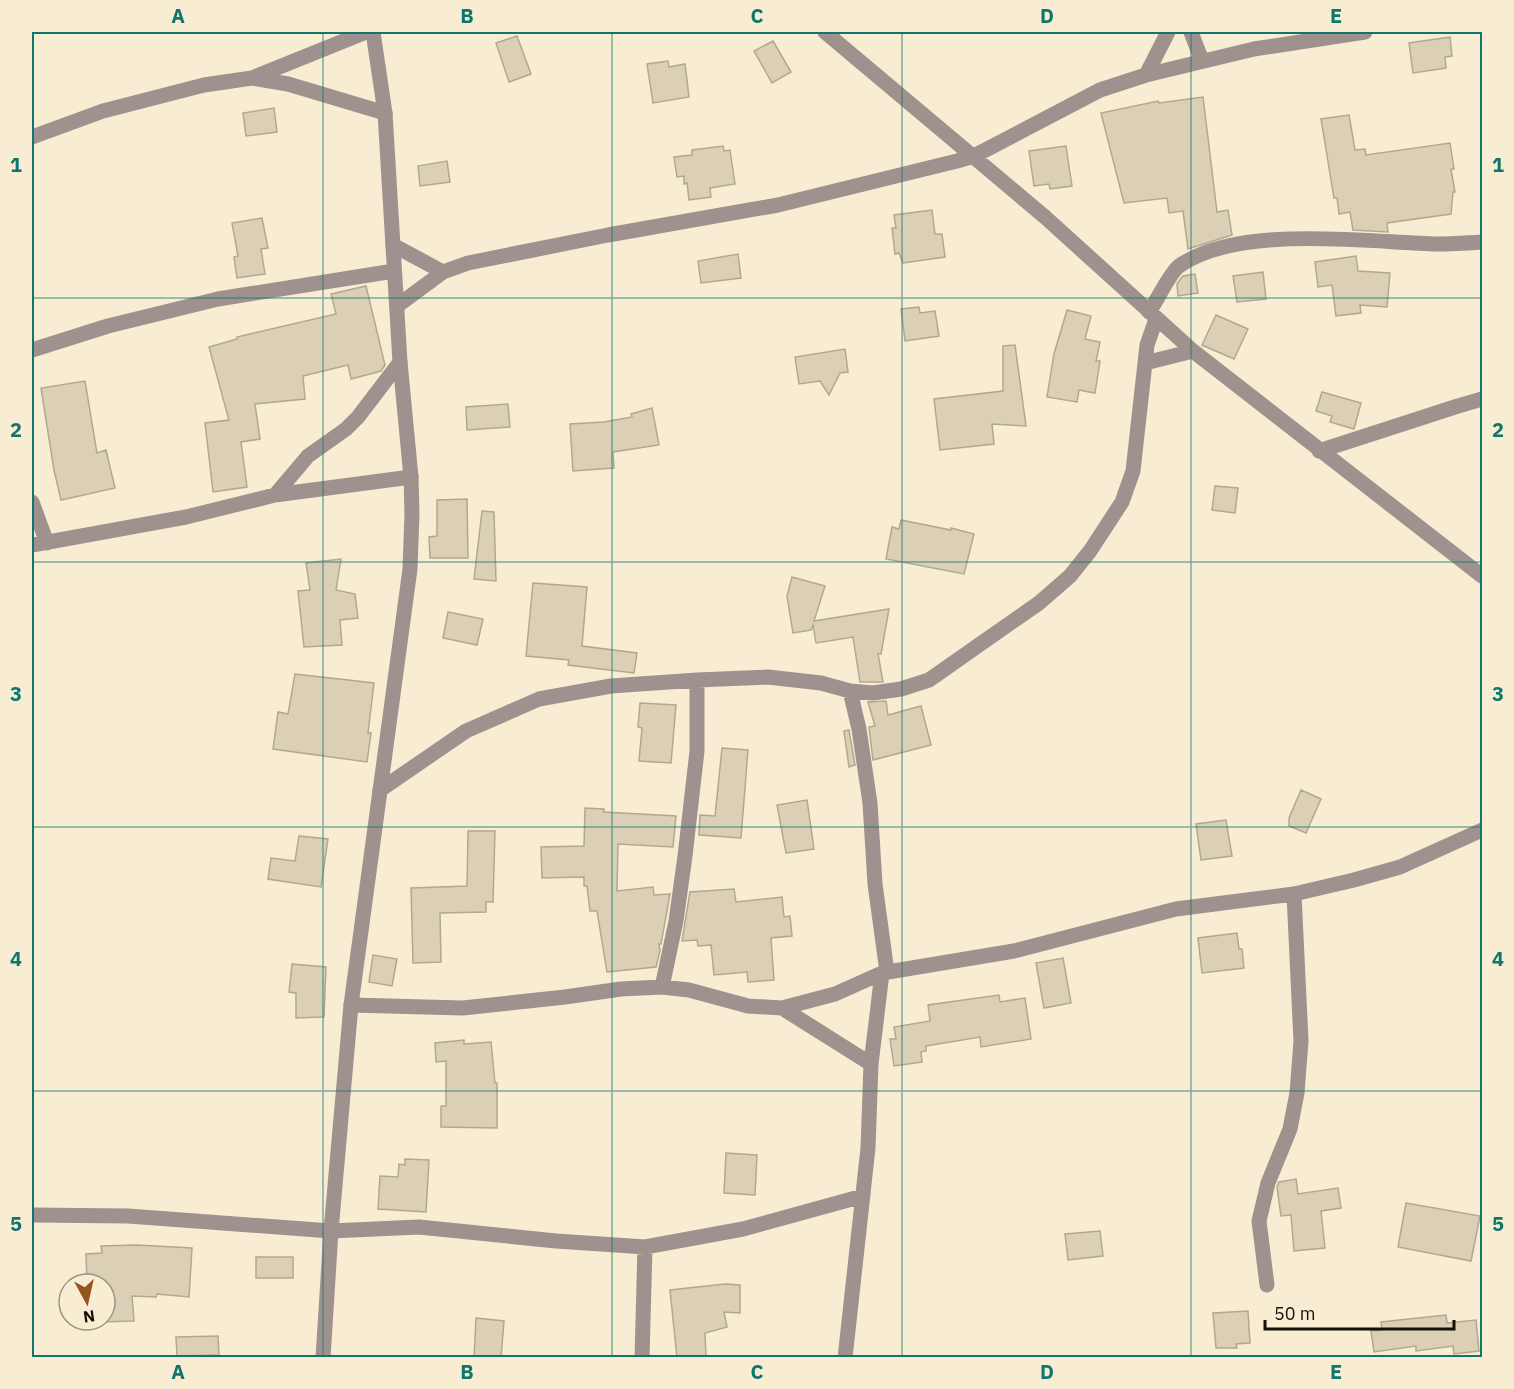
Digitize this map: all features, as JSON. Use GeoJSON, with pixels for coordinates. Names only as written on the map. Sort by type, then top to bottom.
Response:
{"type":"FeatureCollection","features":[{"type":"Feature","properties":{"kind":"street"},"geometry":{"type":"LineString","coordinates":[[32,137],[103,111],[204,85],[252,78],[366,32]]}},
{"type":"Feature","properties":{"kind":"street"},"geometry":{"type":"LineString","coordinates":[[323,1358],[331,1231],[351,1005],[410,569],[411,477],[400,362],[385,113],[373,32]]}},
{"type":"Feature","properties":{"kind":"street"},"geometry":{"type":"LineString","coordinates":[[825,32],[1106,270],[1193,351],[1482,576]]}},
{"type":"Feature","properties":{"kind":"street"},"geometry":{"type":"LineString","coordinates":[[1146,75],[1168,32]]}},
{"type":"Feature","properties":{"kind":"street"},"geometry":{"type":"LineString","coordinates":[[1191,32],[1202,61]]}},
{"type":"Feature","properties":{"kind":"street"},"geometry":{"type":"LineString","coordinates":[[397,306],[443,272],[480,260],[608,234],[778,205],[974,156],[1100,90],[1146,75],[1279,38],[1365,32]]}},
{"type":"Feature","properties":{"kind":"street"},"geometry":{"type":"LineString","coordinates":[[252,78],[288,84],[385,113]]}},
{"type":"Feature","properties":{"kind":"street"},"geometry":{"type":"LineString","coordinates":[[380,790],[466,731],[539,699],[611,686],[698,680],[768,677],[821,683],[850,692],[873,693],[901,689],[929,680],[983,640],[1039,603],[1070,576],[1090,551],[1122,502],[1133,471],[1147,345],[1153,316],[1178,267],[1207,252],[1235,244],[1331,238],[1439,244],[1482,242]]}},
{"type":"Feature","properties":{"kind":"street"},"geometry":{"type":"LineString","coordinates":[[393,245],[443,272]]}},
{"type":"Feature","properties":{"kind":"street"},"geometry":{"type":"LineString","coordinates":[[32,350],[108,326],[218,299],[394,271]]}},
{"type":"Feature","properties":{"kind":"street"},"geometry":{"type":"LineString","coordinates":[[1145,363],[1193,351]]}},
{"type":"Feature","properties":{"kind":"street"},"geometry":{"type":"LineString","coordinates":[[275,495],[308,456],[346,429],[358,417],[400,362]]}},
{"type":"Feature","properties":{"kind":"street"},"geometry":{"type":"LineString","coordinates":[[1319,451],[1482,399]]}},
{"type":"Feature","properties":{"kind":"street"},"geometry":{"type":"LineString","coordinates":[[32,545],[186,517],[275,495],[411,477]]}},
{"type":"Feature","properties":{"kind":"street"},"geometry":{"type":"LineString","coordinates":[[32,502],[47,543]]}},
{"type":"Feature","properties":{"kind":"street"},"geometry":{"type":"LineString","coordinates":[[662,987],[676,921],[686,856],[697,751],[698,680]]}},
{"type":"Feature","properties":{"kind":"street"},"geometry":{"type":"LineString","coordinates":[[845,1358],[868,1148],[871,1064],[885,973],[875,884],[870,803],[859,729],[850,692]]}},
{"type":"Feature","properties":{"kind":"street"},"geometry":{"type":"LineString","coordinates":[[351,1005],[463,1008],[565,998],[621,989],[662,987],[689,990],[748,1006],[782,1008],[835,994],[885,973],[1014,951],[1176,909],[1294,894],[1400,867],[1482,830]]}},
{"type":"Feature","properties":{"kind":"street"},"geometry":{"type":"LineString","coordinates":[[1268,1285],[1259,1221],[1268,1183],[1290,1129],[1297,1093],[1301,1041],[1294,894]]}},
{"type":"Feature","properties":{"kind":"street"},"geometry":{"type":"LineString","coordinates":[[782,1008],[871,1064]]}},
{"type":"Feature","properties":{"kind":"street"},"geometry":{"type":"LineString","coordinates":[[32,1215],[128,1216],[331,1231],[419,1227],[556,1241],[645,1247],[743,1229],[863,1196]]}},
{"type":"Feature","properties":{"kind":"street"},"geometry":{"type":"LineString","coordinates":[[642,1358],[645,1247]]}},
{"type":"Feature","properties":{"kind":"building"},"geometry":{"type":"Polygon","coordinates":[[[517,36],[531,74],[509,82],[496,43],[517,36]]]}},
{"type":"Feature","properties":{"kind":"building"},"geometry":{"type":"Polygon","coordinates":[[[1450,37],[1452,56],[1445,57],[1446,68],[1413,73],[1409,43],[1450,37]]]}},
{"type":"Feature","properties":{"kind":"building"},"geometry":{"type":"Polygon","coordinates":[[[773,41],[791,72],[772,83],[754,51],[773,41]]]}},
{"type":"Feature","properties":{"kind":"building"},"geometry":{"type":"Polygon","coordinates":[[[668,61],[669,67],[685,64],[689,97],[653,103],[647,64],[668,61]]]}},
{"type":"Feature","properties":{"kind":"building"},"geometry":{"type":"Polygon","coordinates":[[[1203,97],[1217,212],[1228,210],[1232,235],[1188,249],[1183,211],[1169,213],[1167,198],[1124,203],[1101,113],[1158,101],[1159,103],[1203,97]]]}},
{"type":"Feature","properties":{"kind":"building"},"geometry":{"type":"Polygon","coordinates":[[[274,108],[277,132],[246,136],[243,113],[274,108]]]}},
{"type":"Feature","properties":{"kind":"building"},"geometry":{"type":"Polygon","coordinates":[[[1349,115],[1355,150],[1365,149],[1366,155],[1450,143],[1455,192],[1453,192],[1451,214],[1387,223],[1388,232],[1353,230],[1350,212],[1339,214],[1337,198],[1334,198],[1321,119],[1349,115]]]}},
{"type":"Feature","properties":{"kind":"building"},"geometry":{"type":"Polygon","coordinates":[[[723,146],[724,151],[730,150],[735,184],[710,188],[711,197],[689,200],[684,176],[677,177],[674,157],[692,155],[692,150],[723,146]]]}},
{"type":"Feature","properties":{"kind":"building"},"geometry":{"type":"Polygon","coordinates":[[[1066,146],[1072,186],[1050,189],[1049,184],[1034,186],[1029,151],[1066,146]]]}},
{"type":"Feature","properties":{"kind":"building"},"geometry":{"type":"Polygon","coordinates":[[[447,161],[450,182],[420,186],[418,166],[447,161]]]}},
{"type":"Feature","properties":{"kind":"building"},"geometry":{"type":"Polygon","coordinates":[[[932,210],[935,234],[942,234],[945,257],[903,263],[899,253],[895,254],[892,228],[896,228],[894,215],[932,210]]]}},
{"type":"Feature","properties":{"kind":"building"},"geometry":{"type":"Polygon","coordinates":[[[262,218],[268,248],[261,249],[265,274],[237,278],[234,257],[238,256],[232,223],[262,218]]]}},
{"type":"Feature","properties":{"kind":"building"},"geometry":{"type":"Polygon","coordinates":[[[738,254],[741,278],[701,283],[698,261],[738,254]]]}},
{"type":"Feature","properties":{"kind":"building"},"geometry":{"type":"Polygon","coordinates":[[[1356,256],[1358,271],[1390,273],[1387,307],[1360,305],[1361,313],[1336,316],[1332,285],[1318,287],[1315,262],[1356,256]]]}},
{"type":"Feature","properties":{"kind":"building"},"geometry":{"type":"Polygon","coordinates":[[[1263,272],[1266,299],[1237,302],[1233,276],[1263,272]]]}},
{"type":"Feature","properties":{"kind":"building"},"geometry":{"type":"Polygon","coordinates":[[[1195,274],[1198,293],[1178,296],[1179,281],[1183,276],[1195,274]]]}},
{"type":"Feature","properties":{"kind":"building"},"geometry":{"type":"Polygon","coordinates":[[[366,286],[385,365],[381,371],[351,379],[348,365],[303,376],[305,399],[255,404],[260,439],[241,442],[247,487],[213,492],[205,423],[229,420],[209,347],[237,339],[237,337],[336,314],[331,294],[366,286]]]}},
{"type":"Feature","properties":{"kind":"building"},"geometry":{"type":"Polygon","coordinates":[[[919,307],[920,313],[935,311],[939,336],[905,341],[901,309],[919,307]]]}},
{"type":"Feature","properties":{"kind":"building"},"geometry":{"type":"Polygon","coordinates":[[[1067,310],[1091,316],[1085,339],[1100,342],[1096,361],[1100,361],[1095,393],[1079,390],[1077,402],[1047,397],[1054,354],[1067,310]]]}},
{"type":"Feature","properties":{"kind":"building"},"geometry":{"type":"Polygon","coordinates":[[[1216,315],[1248,329],[1234,359],[1202,345],[1216,315]]]}},
{"type":"Feature","properties":{"kind":"building"},"geometry":{"type":"Polygon","coordinates":[[[1015,345],[1026,426],[992,424],[994,444],[940,450],[934,399],[1003,391],[1003,346],[1015,345]]]}},
{"type":"Feature","properties":{"kind":"building"},"geometry":{"type":"Polygon","coordinates":[[[845,349],[848,372],[840,373],[829,395],[820,381],[799,384],[795,357],[845,349]]]}},
{"type":"Feature","properties":{"kind":"building"},"geometry":{"type":"Polygon","coordinates":[[[85,381],[97,453],[106,450],[115,488],[61,500],[41,388],[85,381]]]}},
{"type":"Feature","properties":{"kind":"building"},"geometry":{"type":"Polygon","coordinates":[[[1322,392],[1361,403],[1354,429],[1330,422],[1332,416],[1316,411],[1322,392]]]}},
{"type":"Feature","properties":{"kind":"building"},"geometry":{"type":"Polygon","coordinates":[[[508,404],[510,427],[467,430],[466,407],[508,404]]]}},
{"type":"Feature","properties":{"kind":"building"},"geometry":{"type":"Polygon","coordinates":[[[652,408],[659,445],[613,452],[614,468],[573,471],[570,424],[604,422],[632,417],[631,414],[652,408]]]}},
{"type":"Feature","properties":{"kind":"building"},"geometry":{"type":"Polygon","coordinates":[[[1215,486],[1238,488],[1235,513],[1212,510],[1215,486]]]}},
{"type":"Feature","properties":{"kind":"building"},"geometry":{"type":"Polygon","coordinates":[[[467,499],[468,558],[430,558],[429,537],[437,536],[437,500],[467,499]]]}},
{"type":"Feature","properties":{"kind":"building"},"geometry":{"type":"Polygon","coordinates":[[[482,511],[494,512],[496,581],[474,579],[482,511]]]}},
{"type":"Feature","properties":{"kind":"building"},"geometry":{"type":"Polygon","coordinates":[[[901,520],[974,534],[964,574],[886,559],[892,527],[899,529],[901,520]]]}},
{"type":"Feature","properties":{"kind":"building"},"geometry":{"type":"Polygon","coordinates":[[[341,559],[336,590],[355,594],[358,618],[340,620],[342,645],[304,647],[298,591],[310,590],[306,563],[341,559]]]}},
{"type":"Feature","properties":{"kind":"building"},"geometry":{"type":"Polygon","coordinates":[[[792,577],[825,586],[814,621],[889,609],[881,654],[878,654],[883,682],[860,682],[853,637],[816,643],[813,625],[811,630],[793,633],[787,596],[792,577]]]}},
{"type":"Feature","properties":{"kind":"building"},"geometry":{"type":"Polygon","coordinates":[[[533,583],[587,587],[582,646],[637,653],[634,673],[568,665],[569,660],[526,656],[533,583]]]}},
{"type":"Feature","properties":{"kind":"building"},"geometry":{"type":"Polygon","coordinates":[[[448,612],[483,619],[477,645],[443,638],[448,612]]]}},
{"type":"Feature","properties":{"kind":"building"},"geometry":{"type":"Polygon","coordinates":[[[295,674],[374,683],[367,762],[273,749],[278,712],[288,714],[295,674]]]}},
{"type":"Feature","properties":{"kind":"building"},"geometry":{"type":"Polygon","coordinates":[[[886,701],[888,715],[921,706],[931,745],[873,760],[869,727],[875,726],[868,702],[886,701]]]}},
{"type":"Feature","properties":{"kind":"building"},"geometry":{"type":"Polygon","coordinates":[[[640,703],[676,705],[671,763],[639,761],[642,728],[638,727],[640,703]]]}},
{"type":"Feature","properties":{"kind":"building"},"geometry":{"type":"Polygon","coordinates":[[[849,730],[855,765],[849,767],[844,731],[849,730]]]}},
{"type":"Feature","properties":{"kind":"building"},"geometry":{"type":"Polygon","coordinates":[[[722,748],[748,750],[741,838],[699,835],[700,815],[715,816],[722,748]]]}},
{"type":"Feature","properties":{"kind":"building"},"geometry":{"type":"Polygon","coordinates":[[[1301,790],[1321,799],[1306,833],[1289,826],[1289,818],[1301,790]]]}},
{"type":"Feature","properties":{"kind":"building"},"geometry":{"type":"Polygon","coordinates":[[[807,800],[814,849],[786,853],[777,805],[807,800]]]}},
{"type":"Feature","properties":{"kind":"building"},"geometry":{"type":"Polygon","coordinates":[[[585,808],[604,809],[604,812],[676,816],[673,847],[618,844],[617,891],[653,887],[654,895],[670,894],[656,967],[607,972],[597,911],[590,911],[584,877],[542,878],[541,847],[584,846],[585,808]]]}},
{"type":"Feature","properties":{"kind":"building"},"geometry":{"type":"Polygon","coordinates":[[[1226,820],[1232,856],[1201,860],[1196,824],[1226,820]]]}},
{"type":"Feature","properties":{"kind":"building"},"geometry":{"type":"Polygon","coordinates":[[[468,831],[495,831],[493,902],[486,902],[486,912],[440,913],[441,962],[413,963],[411,888],[467,886],[468,831]]]}},
{"type":"Feature","properties":{"kind":"building"},"geometry":{"type":"Polygon","coordinates":[[[299,836],[328,839],[321,887],[268,879],[271,858],[295,861],[299,836]]]}},
{"type":"Feature","properties":{"kind":"building"},"geometry":{"type":"Polygon","coordinates":[[[734,889],[736,902],[782,897],[784,917],[790,916],[792,936],[771,938],[774,980],[748,982],[747,972],[714,975],[711,945],[698,946],[697,940],[682,941],[690,892],[734,889]]]}},
{"type":"Feature","properties":{"kind":"building"},"geometry":{"type":"Polygon","coordinates":[[[1237,933],[1244,968],[1202,973],[1198,938],[1237,933]]]}},
{"type":"Feature","properties":{"kind":"building"},"geometry":{"type":"Polygon","coordinates":[[[373,955],[397,959],[392,986],[369,982],[373,955]]]}},
{"type":"Feature","properties":{"kind":"building"},"geometry":{"type":"Polygon","coordinates":[[[1063,958],[1071,1003],[1044,1008],[1036,963],[1063,958]]]}},
{"type":"Feature","properties":{"kind":"building"},"geometry":{"type":"Polygon","coordinates":[[[292,964],[326,967],[324,1017],[296,1018],[296,993],[289,992],[292,964]]]}},
{"type":"Feature","properties":{"kind":"building"},"geometry":{"type":"Polygon","coordinates":[[[999,995],[1000,1002],[1025,998],[1031,1039],[981,1047],[980,1037],[926,1046],[926,1051],[921,1052],[922,1062],[894,1066],[890,1039],[896,1039],[894,1027],[930,1021],[928,1005],[999,995]]]}},
{"type":"Feature","properties":{"kind":"building"},"geometry":{"type":"Polygon","coordinates":[[[464,1040],[464,1044],[491,1042],[495,1083],[497,1083],[497,1128],[441,1127],[441,1106],[446,1106],[446,1061],[436,1062],[435,1043],[464,1040]]]}},
{"type":"Feature","properties":{"kind":"building"},"geometry":{"type":"Polygon","coordinates":[[[726,1153],[757,1155],[755,1195],[724,1193],[726,1153]]]}},
{"type":"Feature","properties":{"kind":"building"},"geometry":{"type":"Polygon","coordinates":[[[405,1159],[429,1160],[426,1212],[378,1209],[380,1176],[398,1177],[399,1164],[405,1165],[405,1159]]]}},
{"type":"Feature","properties":{"kind":"building"},"geometry":{"type":"Polygon","coordinates":[[[1296,1179],[1298,1194],[1338,1188],[1341,1208],[1321,1211],[1325,1248],[1294,1251],[1291,1215],[1281,1216],[1277,1187],[1279,1182],[1296,1179]]]}},
{"type":"Feature","properties":{"kind":"building"},"geometry":{"type":"Polygon","coordinates":[[[1406,1203],[1480,1216],[1471,1261],[1398,1247],[1406,1203]]]}},
{"type":"Feature","properties":{"kind":"building"},"geometry":{"type":"Polygon","coordinates":[[[1100,1231],[1103,1256],[1068,1260],[1065,1234],[1100,1231]]]}},
{"type":"Feature","properties":{"kind":"building"},"geometry":{"type":"Polygon","coordinates":[[[101,1246],[192,1248],[189,1297],[157,1294],[156,1297],[132,1296],[134,1321],[117,1322],[117,1272],[87,1272],[86,1254],[102,1253],[101,1246]]]}},
{"type":"Feature","properties":{"kind":"building"},"geometry":{"type":"Polygon","coordinates":[[[256,1257],[293,1257],[293,1278],[256,1278],[256,1257]]]}},
{"type":"Feature","properties":{"kind":"building"},"geometry":{"type":"Polygon","coordinates":[[[725,1284],[740,1285],[740,1313],[724,1312],[727,1327],[705,1333],[706,1358],[677,1358],[670,1290],[725,1284]]]}},
{"type":"Feature","properties":{"kind":"building"},"geometry":{"type":"Polygon","coordinates":[[[1248,1311],[1250,1343],[1236,1344],[1237,1348],[1216,1348],[1213,1313],[1248,1311]]]}},
{"type":"Feature","properties":{"kind":"building"},"geometry":{"type":"Polygon","coordinates":[[[1446,1315],[1447,1323],[1476,1320],[1479,1351],[1454,1354],[1453,1346],[1416,1351],[1416,1346],[1374,1352],[1371,1331],[1382,1330],[1381,1322],[1446,1315]]]}},
{"type":"Feature","properties":{"kind":"building"},"geometry":{"type":"Polygon","coordinates":[[[476,1318],[504,1321],[501,1358],[474,1358],[476,1318]]]}},
{"type":"Feature","properties":{"kind":"building"},"geometry":{"type":"Polygon","coordinates":[[[218,1336],[219,1355],[177,1356],[176,1337],[218,1336]]]}}]}
